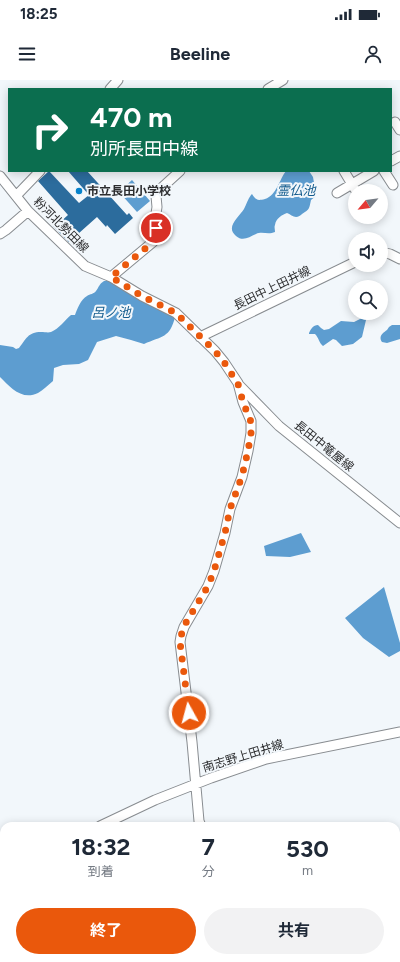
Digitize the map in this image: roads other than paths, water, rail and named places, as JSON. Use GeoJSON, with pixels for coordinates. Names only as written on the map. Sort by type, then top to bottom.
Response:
{"type":"FeatureCollection","features":[{"type":"Feature","properties":{"kind":"street"},"geometry":{"type":"LineString","coordinates":[[111,88],[118,80]]}},
{"type":"Feature","properties":{"kind":"street"},"geometry":{"type":"LineString","coordinates":[[270,88],[283,80]]}},
{"type":"Feature","properties":{"kind":"street"},"geometry":{"type":"LineString","coordinates":[[16,196],[39,172]]}},
{"type":"Feature","properties":{"kind":"street"},"geometry":{"type":"LineString","coordinates":[[111,277],[153,242],[156,236],[155,220],[157,192],[179,172]]}},
{"type":"Feature","properties":{"kind":"street"},"geometry":{"type":"LineString","coordinates":[[345,172],[352,184]]}},
{"type":"Feature","properties":{"kind":"street"},"geometry":{"type":"LineString","coordinates":[[359,184],[373,172]]}},
{"type":"Feature","properties":{"kind":"street"},"geometry":{"type":"LineString","coordinates":[[385,172],[393,185]]}},
{"type":"Feature","properties":{"kind":"street","name":"粉河北勢田線"},"geometry":{"type":"LineString","coordinates":[[0,176],[28,212],[84,266],[111,277],[142,296],[176,313],[224,362],[238,384],[251,422],[251,433],[242,476],[230,509],[214,571],[208,586],[184,626],[180,642],[192,742],[199,822]]}},
{"type":"Feature","properties":{"kind":"street"},"geometry":{"type":"LineString","coordinates":[[337,193],[348,190]]}},
{"type":"Feature","properties":{"kind":"street"},"geometry":{"type":"LineString","coordinates":[[0,234],[28,212]]}},
{"type":"Feature","properties":{"kind":"street"},"geometry":{"type":"LineString","coordinates":[[388,254],[400,259]]}},
{"type":"Feature","properties":{"kind":"street","name":"長田中上田井線"},"geometry":{"type":"LineString","coordinates":[[200,337],[348,265]]}},
{"type":"Feature","properties":{"kind":"street","name":"長田中篭屋線"},"geometry":{"type":"LineString","coordinates":[[238,384],[279,426],[400,523]]}},
{"type":"Feature","properties":{"kind":"street","name":"南志野上田井線"},"geometry":{"type":"LineString","coordinates":[[108,822],[155,800],[266,759],[400,732]]}},
{"type":"Feature","properties":{"kind":"water","name":"霊仏池"},"geometry":{"type":"Polygon","coordinates":[[[286,172],[310,172],[313,177],[316,196],[311,200],[308,210],[297,217],[287,213],[281,216],[276,223],[275,232],[258,233],[244,239],[236,236],[233,233],[232,226],[244,209],[251,195],[252,194],[258,200],[269,197],[275,191],[286,172]]]}},
{"type":"Feature","properties":{"kind":"water"},"geometry":{"type":"Polygon","coordinates":[[[132,180],[150,201],[137,212],[119,192],[132,180]]]}},
{"type":"Feature","properties":{"kind":"water","name":"呂ノ池"},"geometry":{"type":"Polygon","coordinates":[[[104,281],[113,281],[175,317],[168,333],[144,344],[116,336],[97,342],[88,360],[79,364],[63,365],[54,368],[53,381],[40,392],[32,395],[17,392],[0,377],[0,345],[13,347],[16,349],[19,348],[33,333],[54,331],[71,315],[75,315],[83,299],[95,292],[104,281]]]}},
{"type":"Feature","properties":{"kind":"water"},"geometry":{"type":"Polygon","coordinates":[[[358,320],[366,320],[362,337],[353,344],[342,346],[333,339],[323,346],[315,334],[309,334],[312,328],[316,325],[324,330],[329,329],[341,321],[354,322],[358,320]]]}},
{"type":"Feature","properties":{"kind":"water"},"geometry":{"type":"Polygon","coordinates":[[[392,325],[400,325],[400,339],[387,343],[382,342],[382,335],[392,325]]]}},
{"type":"Feature","properties":{"kind":"water"},"geometry":{"type":"Polygon","coordinates":[[[301,533],[311,552],[290,557],[266,556],[264,546],[301,533]]]}},
{"type":"Feature","properties":{"kind":"water"},"geometry":{"type":"Polygon","coordinates":[[[384,587],[400,643],[400,651],[389,657],[363,638],[345,618],[384,587]]]}},
{"type":"Feature","properties":{"kind":"place","name":"市立長田小学校"},"geometry":{"type":"Point","coordinates":[79,191]}}]}
